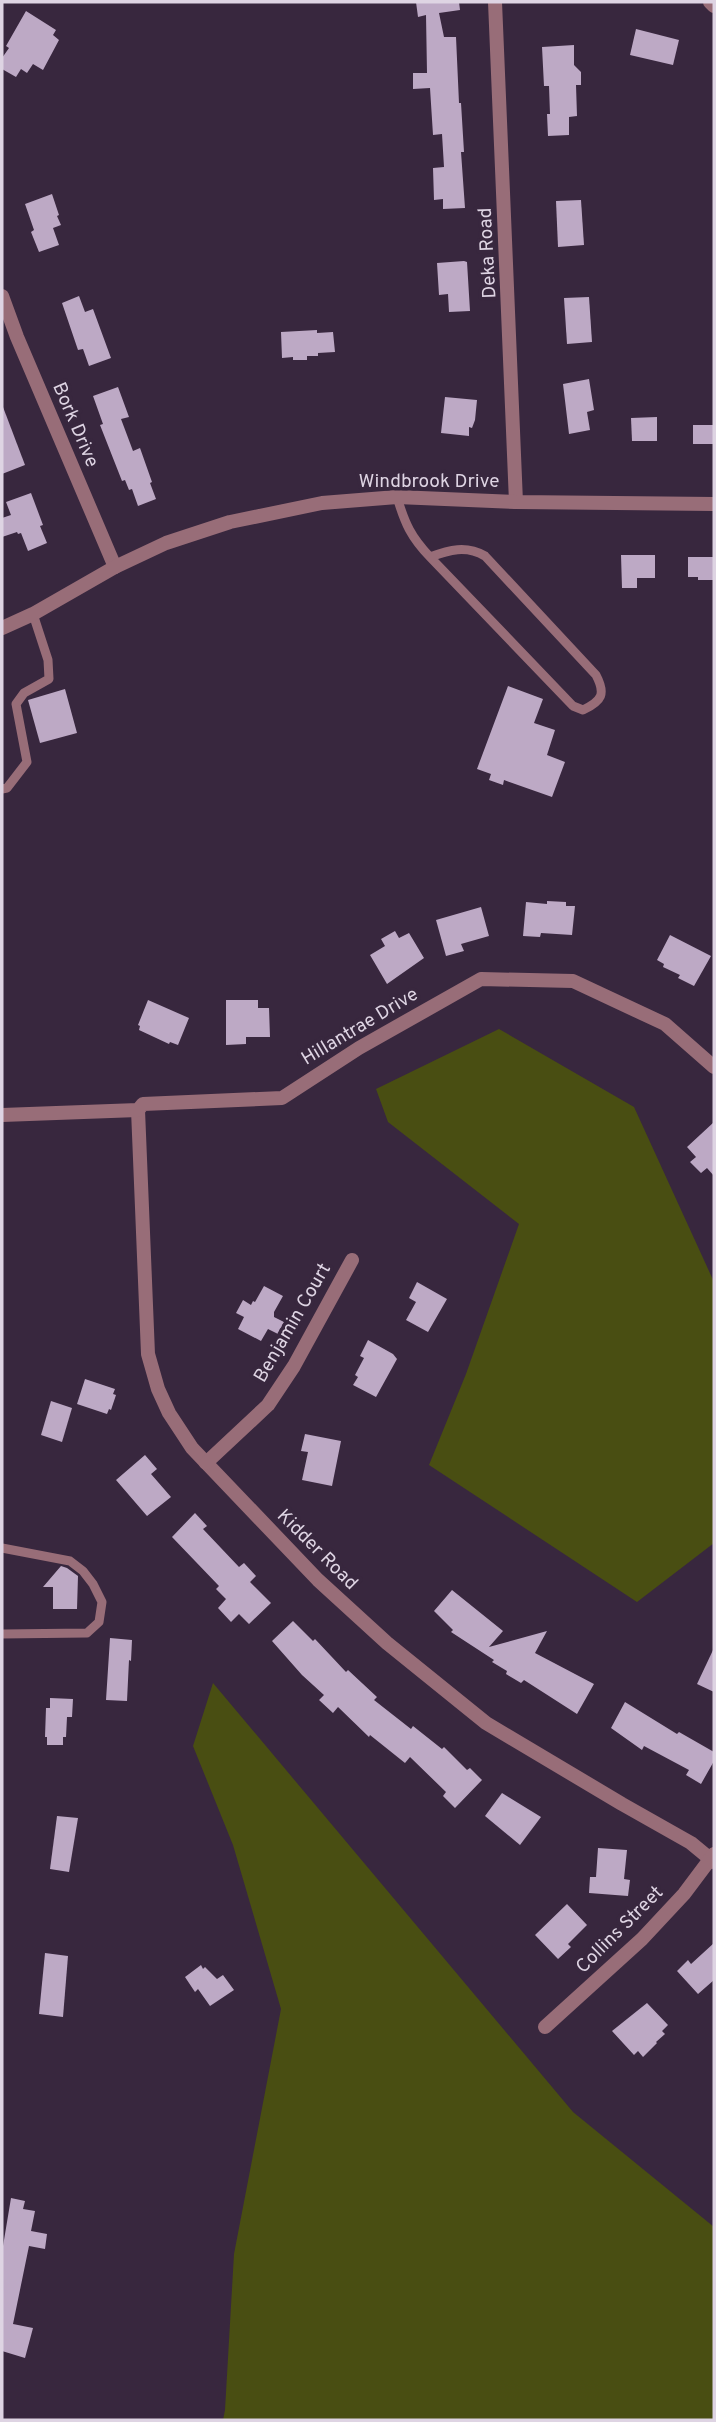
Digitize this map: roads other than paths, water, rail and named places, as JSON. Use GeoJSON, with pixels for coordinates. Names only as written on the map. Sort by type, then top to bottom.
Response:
{"type":"FeatureCollection","features":[{"type":"Feature","properties":{"kind":"street","name":"Deka Road"},"geometry":{"type":"LineString","coordinates":[[495,2],[516,502]]}},
{"type":"Feature","properties":{"kind":"street"},"geometry":{"type":"LineString","coordinates":[[710,2],[714,6]]}},
{"type":"Feature","properties":{"kind":"street","name":"Bork Drive"},"geometry":{"type":"LineString","coordinates":[[2,296],[115,567]]}},
{"type":"Feature","properties":{"kind":"street","name":"Windbrook Drive"},"geometry":{"type":"LineString","coordinates":[[2,628],[33,614],[115,567],[166,543],[230,522],[322,503],[397,498],[714,504]]}},
{"type":"Feature","properties":{"kind":"street","name":"Hillantrae Drive"},"geometry":{"type":"LineString","coordinates":[[2,1115],[138,1110],[143,1104],[282,1098],[359,1048],[481,979],[573,981],[665,1024],[714,1067]]}},
{"type":"Feature","properties":{"kind":"street","name":"Kidder Road"},"geometry":{"type":"LineString","coordinates":[[138,1110],[148,1354],[152,1373],[169,1413],[192,1448],[342,1603],[457,1702],[510,1738],[713,1858]]}},
{"type":"Feature","properties":{"kind":"street","name":"Benjamin Court"},"geometry":{"type":"LineString","coordinates":[[206,1463],[268,1405],[294,1366],[352,1260]]}},
{"type":"Feature","properties":{"kind":"street","name":"Collins Street"},"geometry":{"type":"LineString","coordinates":[[545,2027],[642,1939],[713,1858]]}},
{"type":"Feature","properties":{"kind":"lane"},"geometry":{"type":"LineString","coordinates":[[397,498],[413,539],[430,557],[573,706],[583,710],[593,705],[602,695],[602,686],[596,675],[485,556],[468,548],[449,550],[430,557]]}},
{"type":"Feature","properties":{"kind":"lane"},"geometry":{"type":"LineString","coordinates":[[2,789],[6,788],[27,762],[16,704],[24,693],[49,679],[48,660],[33,614]]}},
{"type":"Feature","properties":{"kind":"lane"},"geometry":{"type":"LineString","coordinates":[[2,1548],[70,1561],[93,1584],[103,1602],[99,1622],[87,1633],[2,1634]]}}]}
